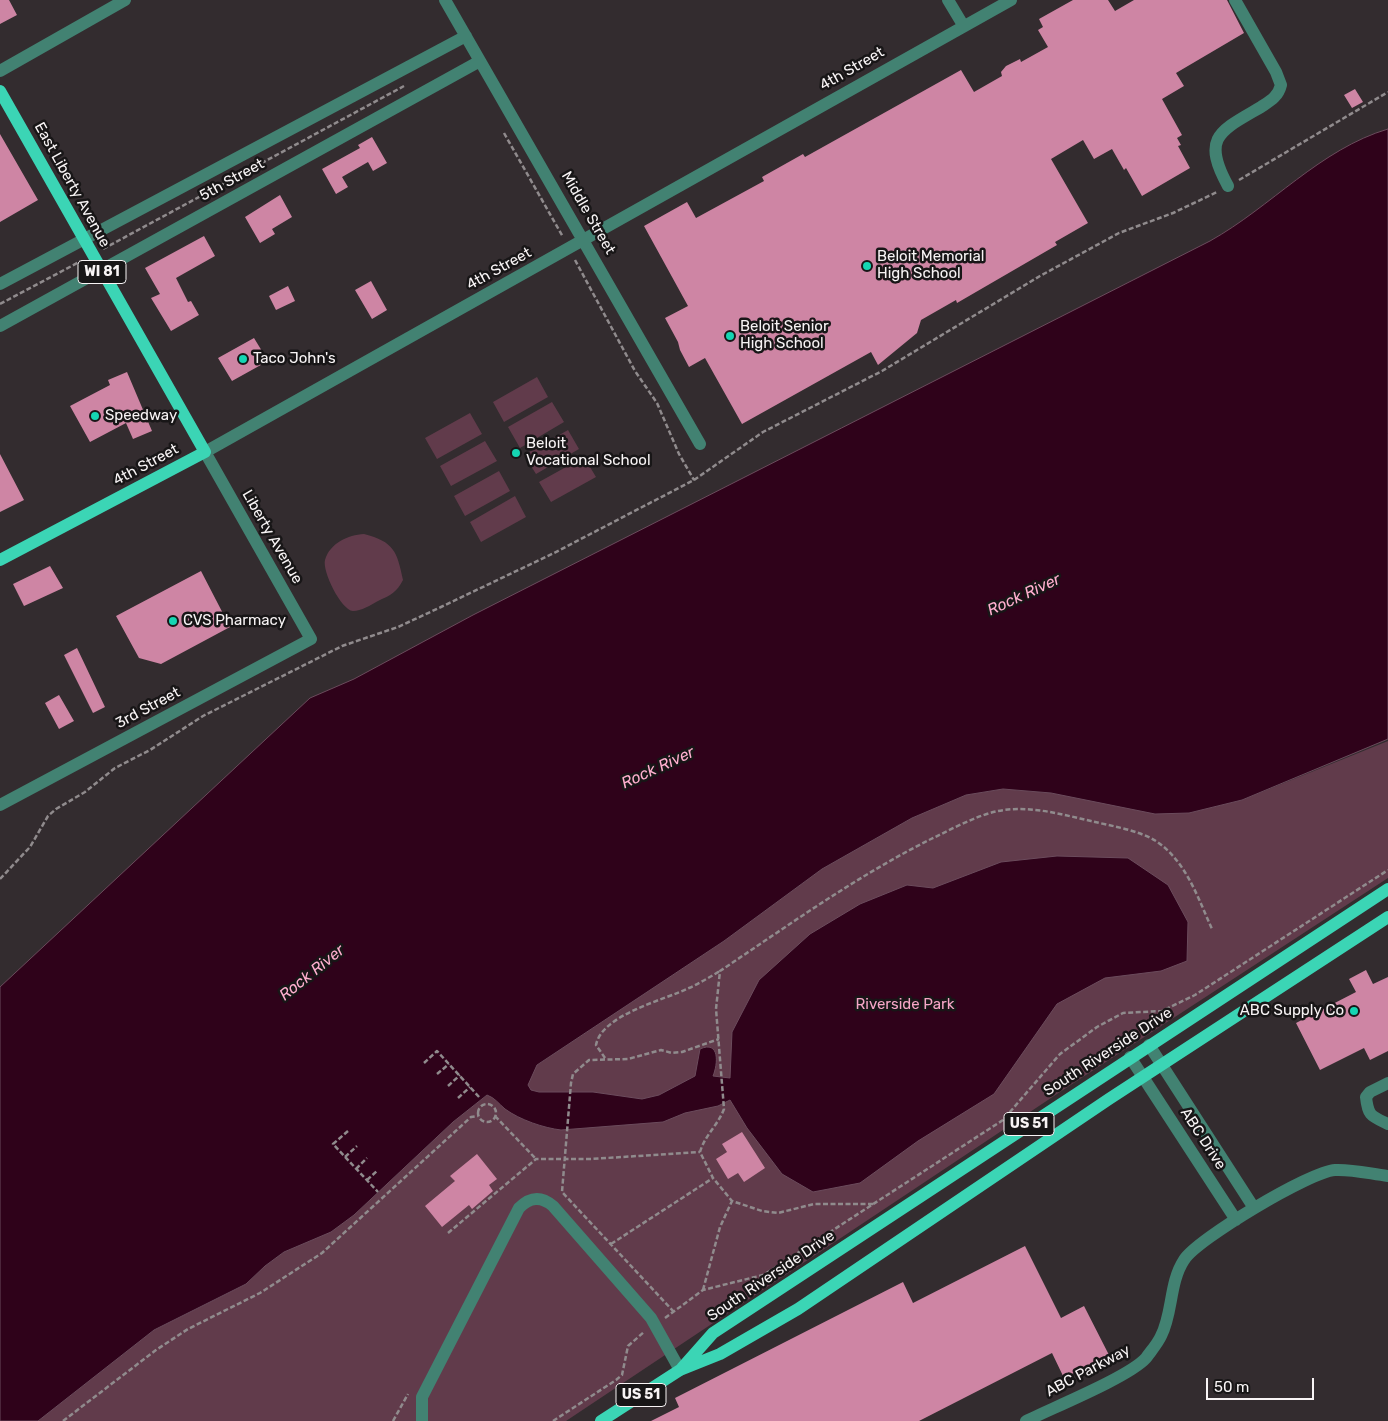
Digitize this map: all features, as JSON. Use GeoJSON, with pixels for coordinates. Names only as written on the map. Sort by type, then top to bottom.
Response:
{"type":"FeatureCollection","features":[{"type":"Feature","properties":{"kind":"main road","name":"East Liberty Avenue"},"geometry":{"type":"LineString","coordinates":[[0,90],[205,452]]}},
{"type":"Feature","properties":{"kind":"main road","name":"4th Street"},"geometry":{"type":"LineString","coordinates":[[0,560],[205,452]]}},
{"type":"Feature","properties":{"kind":"main road","name":"South Riverside Drive"},"geometry":{"type":"LineString","coordinates":[[680,1370],[713,1334],[1149,1044],[1388,889]]}},
{"type":"Feature","properties":{"kind":"main road","name":"South Riverside Drive"},"geometry":{"type":"LineString","coordinates":[[602,1421],[680,1370],[720,1354],[798,1309],[1143,1077],[1388,917]]}},
{"type":"Feature","properties":{"kind":"street"},"geometry":{"type":"LineString","coordinates":[[0,72],[126,0]]}},
{"type":"Feature","properties":{"kind":"street","name":"Middle Street"},"geometry":{"type":"LineString","coordinates":[[445,0],[700,444]]}},
{"type":"Feature","properties":{"kind":"street"},"geometry":{"type":"LineString","coordinates":[[948,0],[963,25]]}},
{"type":"Feature","properties":{"kind":"street","name":"4th Street"},"geometry":{"type":"LineString","coordinates":[[205,452],[963,25],[1011,0]]}},
{"type":"Feature","properties":{"kind":"street"},"geometry":{"type":"LineString","coordinates":[[1228,186],[1216,158],[1216,143],[1219,136],[1229,126],[1276,96],[1281,85],[1276,72],[1235,0]]}},
{"type":"Feature","properties":{"kind":"street","name":"5th Street"},"geometry":{"type":"LineString","coordinates":[[0,284],[466,36]]}},
{"type":"Feature","properties":{"kind":"street","name":"5th Street"},"geometry":{"type":"LineString","coordinates":[[0,326],[480,61]]}},
{"type":"Feature","properties":{"kind":"street","name":"Liberty Avenue"},"geometry":{"type":"LineString","coordinates":[[205,452],[311,639]]}},
{"type":"Feature","properties":{"kind":"street","name":"3rd Street"},"geometry":{"type":"LineString","coordinates":[[0,805],[311,639]]}},
{"type":"Feature","properties":{"kind":"street","name":"ABC Drive"},"geometry":{"type":"LineString","coordinates":[[1149,1044],[1254,1208]]}},
{"type":"Feature","properties":{"kind":"street","name":"ABC Drive"},"geometry":{"type":"LineString","coordinates":[[1130,1057],[1236,1220]]}},
{"type":"Feature","properties":{"kind":"street"},"geometry":{"type":"LineString","coordinates":[[1388,1083],[1370,1092],[1366,1097],[1367,1110],[1372,1116],[1388,1124]]}},
{"type":"Feature","properties":{"kind":"street"},"geometry":{"type":"LineString","coordinates":[[1236,1220],[1254,1208],[1301,1183],[1334,1170],[1388,1176]]}},
{"type":"Feature","properties":{"kind":"street"},"geometry":{"type":"LineString","coordinates":[[422,1421],[422,1397],[519,1208],[532,1199],[539,1198],[553,1206],[620,1281],[655,1324],[680,1370]]}},
{"type":"Feature","properties":{"kind":"street","name":"ABC Parkway"},"geometry":{"type":"LineString","coordinates":[[1026,1421],[1119,1376],[1144,1359],[1162,1336],[1175,1281],[1184,1260],[1197,1246],[1236,1220]]}},
{"type":"Feature","properties":{"kind":"path"},"geometry":{"type":"LineString","coordinates":[[0,304],[410,82]]}},
{"type":"Feature","properties":{"kind":"path"},"geometry":{"type":"LineString","coordinates":[[0,879],[30,847],[48,816],[56,809],[86,792],[115,768],[150,750],[203,716],[342,646],[398,627],[458,599],[685,485],[763,432],[882,371],[1040,276],[1119,233],[1173,213],[1228,186],[1388,92]]}},
{"type":"Feature","properties":{"kind":"path"},"geometry":{"type":"LineString","coordinates":[[605,1059],[596,1046],[597,1039],[609,1026],[627,1014],[690,988],[720,971],[821,904],[906,852],[952,829],[998,812],[1043,810],[1119,828],[1155,841],[1178,861],[1196,892],[1212,929]]}},
{"type":"Feature","properties":{"kind":"path"},"geometry":{"type":"LineString","coordinates":[[553,1421],[616,1380],[622,1374],[628,1346],[703,1290],[763,1275],[1003,1120],[1060,1054],[1090,1032],[1123,1013],[1162,1011],[1187,999],[1388,870]]}},
{"type":"Feature","properties":{"kind":"path"},"geometry":{"type":"LineString","coordinates":[[720,971],[716,1009],[724,1109],[721,1118],[703,1142],[700,1152],[713,1178],[732,1201],[778,1213],[814,1204],[874,1204]]}},
{"type":"Feature","properties":{"kind":"path"},"geometry":{"type":"LineString","coordinates":[[674,1312],[562,1192],[571,1083],[573,1074],[589,1060],[628,1059],[661,1050],[672,1053],[682,1052],[719,1039]]}},
{"type":"Feature","properties":{"kind":"path"},"geometry":{"type":"LineString","coordinates":[[424,1063],[437,1051],[480,1098]]}},
{"type":"Feature","properties":{"kind":"path"},"geometry":{"type":"LineString","coordinates":[[437,1074],[449,1064]]}},
{"type":"Feature","properties":{"kind":"path"},"geometry":{"type":"LineString","coordinates":[[448,1086],[460,1075]]}},
{"type":"Feature","properties":{"kind":"path"},"geometry":{"type":"LineString","coordinates":[[458,1098],[470,1087]]}},
{"type":"Feature","properties":{"kind":"path"},"geometry":{"type":"LineString","coordinates":[[478,1116],[480,1107],[488,1104],[494,1107],[495,1116],[536,1160]]}},
{"type":"Feature","properties":{"kind":"path"},"geometry":{"type":"LineString","coordinates":[[478,1116],[481,1120],[487,1122],[495,1116]]}},
{"type":"Feature","properties":{"kind":"path"},"geometry":{"type":"LineString","coordinates":[[63,1421],[156,1350],[188,1329],[260,1293],[322,1254],[471,1117],[478,1116]]}},
{"type":"Feature","properties":{"kind":"path"},"geometry":{"type":"LineString","coordinates":[[348,1131],[333,1144],[378,1192]]}},
{"type":"Feature","properties":{"kind":"path"},"geometry":{"type":"LineString","coordinates":[[345,1157],[357,1146]]}},
{"type":"Feature","properties":{"kind":"path"},"geometry":{"type":"LineString","coordinates":[[448,1233],[536,1160],[700,1152]]}},
{"type":"Feature","properties":{"kind":"path"},"geometry":{"type":"LineString","coordinates":[[356,1169],[367,1158]]}},
{"type":"Feature","properties":{"kind":"path"},"geometry":{"type":"LineString","coordinates":[[367,1180],[378,1170]]}},
{"type":"Feature","properties":{"kind":"path"},"geometry":{"type":"LineString","coordinates":[[610,1244],[713,1178]]}},
{"type":"Feature","properties":{"kind":"path"},"geometry":{"type":"LineString","coordinates":[[703,1290],[720,1227],[732,1201]]}},
{"type":"Feature","properties":{"kind":"green space"},"geometry":{"type":"Polygon","coordinates":[[[537,377],[548,397],[504,422],[493,402],[537,377]]]}},
{"type":"Feature","properties":{"kind":"green space"},"geometry":{"type":"Polygon","coordinates":[[[552,402],[564,422],[520,448],[508,427],[552,402]]]}},
{"type":"Feature","properties":{"kind":"green space"},"geometry":{"type":"Polygon","coordinates":[[[470,413],[482,434],[437,459],[425,438],[470,413]]]}},
{"type":"Feature","properties":{"kind":"green space"},"geometry":{"type":"Polygon","coordinates":[[[568,430],[579,449],[536,474],[524,455],[568,430]]]}},
{"type":"Feature","properties":{"kind":"green space"},"geometry":{"type":"Polygon","coordinates":[[[485,441],[497,461],[451,486],[440,466],[485,441]]]}},
{"type":"Feature","properties":{"kind":"green space"},"geometry":{"type":"Polygon","coordinates":[[[584,457],[596,477],[551,502],[539,482],[584,457]]]}},
{"type":"Feature","properties":{"kind":"green space"},"geometry":{"type":"Polygon","coordinates":[[[499,471],[510,491],[465,516],[454,496],[499,471]]]}},
{"type":"Feature","properties":{"kind":"green space"},"geometry":{"type":"Polygon","coordinates":[[[515,496],[526,517],[481,542],[470,522],[515,496]]]}},
{"type":"Feature","properties":{"kind":"green space"},"geometry":{"type":"Polygon","coordinates":[[[364,534],[388,544],[399,562],[403,580],[390,595],[366,608],[353,611],[343,604],[333,589],[326,572],[325,560],[327,554],[340,541],[364,534]]]}},
{"type":"Feature","properties":{"kind":"green space","name":"Riverside Park"},"geometry":{"type":"Polygon","coordinates":[[[1388,741],[1388,878],[1063,1090],[566,1421],[38,1421],[154,1330],[246,1284],[265,1266],[284,1252],[331,1232],[354,1215],[453,1122],[487,1095],[537,1065],[724,941],[822,869],[912,818],[966,795],[1003,789],[1051,793],[1189,813],[1242,800],[1388,741]]]}},
{"type":"Feature","properties":{"kind":"water","name":"Rock River"},"geometry":{"type":"Polygon","coordinates":[[[1388,129],[1388,739],[1242,800],[1189,813],[1155,814],[1051,793],[1003,789],[966,795],[912,818],[822,869],[724,941],[537,1065],[528,1085],[531,1090],[539,1092],[593,1092],[642,1099],[659,1095],[695,1076],[700,1049],[707,1047],[714,1050],[716,1055],[713,1076],[730,1078],[732,1032],[759,980],[810,934],[860,904],[907,885],[933,888],[1001,862],[1057,856],[1128,858],[1168,885],[1188,922],[1187,961],[1161,971],[1105,978],[1057,1004],[994,1094],[918,1141],[860,1183],[813,1192],[782,1174],[747,1128],[730,1100],[718,1106],[685,1113],[663,1122],[561,1130],[518,1117],[487,1095],[453,1122],[354,1215],[331,1232],[284,1252],[265,1266],[246,1284],[154,1330],[38,1421],[0,1421],[0,987],[310,698],[354,679],[473,615],[1210,241],[1340,150],[1363,138],[1388,129]]]}},
{"type":"Feature","properties":{"kind":"building"},"geometry":{"type":"Polygon","coordinates":[[[0,0],[9,0],[17,15],[0,24],[0,0]]]}},
{"type":"Feature","properties":{"kind":"building"},"geometry":{"type":"Polygon","coordinates":[[[1073,0],[1108,0],[1115,11],[1134,0],[1227,0],[1244,33],[1176,73],[1184,86],[1162,99],[1182,135],[1177,138],[1181,145],[1178,146],[1190,168],[1142,196],[1126,168],[1124,170],[1112,149],[1094,159],[1083,140],[1051,159],[1088,223],[1055,242],[1057,245],[957,303],[956,300],[921,320],[917,333],[878,365],[871,352],[742,424],[705,358],[689,367],[680,350],[678,342],[665,318],[688,306],[644,226],[687,202],[696,218],[764,181],[762,177],[803,154],[805,157],[961,70],[974,92],[1002,76],[1001,72],[1006,66],[1020,59],[1021,62],[1048,47],[1038,30],[1043,27],[1039,19],[1073,0]]]}},
{"type":"Feature","properties":{"kind":"building"},"geometry":{"type":"Polygon","coordinates":[[[1355,89],[1363,102],[1352,108],[1344,95],[1355,89]]]}},
{"type":"Feature","properties":{"kind":"building"},"geometry":{"type":"Polygon","coordinates":[[[0,134],[38,200],[0,222],[0,134]]]}},
{"type":"Feature","properties":{"kind":"building"},"geometry":{"type":"Polygon","coordinates":[[[372,137],[387,163],[373,171],[368,162],[342,177],[348,187],[336,194],[322,169],[360,148],[358,145],[372,137]]]}},
{"type":"Feature","properties":{"kind":"building"},"geometry":{"type":"Polygon","coordinates":[[[280,195],[292,217],[272,229],[275,234],[260,243],[245,217],[280,195]]]}},
{"type":"Feature","properties":{"kind":"building"},"geometry":{"type":"Polygon","coordinates":[[[204,236],[215,256],[176,278],[188,302],[191,301],[199,315],[171,331],[151,298],[160,294],[145,268],[204,236]]]}},
{"type":"Feature","properties":{"kind":"building"},"geometry":{"type":"Polygon","coordinates":[[[371,281],[387,310],[372,319],[355,290],[371,281]]]}},
{"type":"Feature","properties":{"kind":"building"},"geometry":{"type":"Polygon","coordinates":[[[288,286],[295,301],[276,310],[269,296],[288,286]]]}},
{"type":"Feature","properties":{"kind":"building","name":"Taco John's"},"geometry":{"type":"Polygon","coordinates":[[[254,338],[268,361],[232,381],[218,358],[254,338]]]}},
{"type":"Feature","properties":{"kind":"building"},"geometry":{"type":"Polygon","coordinates":[[[127,372],[152,431],[133,439],[126,423],[90,442],[70,406],[110,385],[108,380],[127,372]]]}},
{"type":"Feature","properties":{"kind":"building"},"geometry":{"type":"Polygon","coordinates":[[[0,454],[24,500],[0,512],[0,454]]]}},
{"type":"Feature","properties":{"kind":"building"},"geometry":{"type":"Polygon","coordinates":[[[50,566],[63,588],[24,606],[13,584],[50,566]]]}},
{"type":"Feature","properties":{"kind":"building","name":"CVS Pharmacy"},"geometry":{"type":"Polygon","coordinates":[[[201,571],[230,627],[161,664],[139,658],[116,616],[201,571]]]}},
{"type":"Feature","properties":{"kind":"building"},"geometry":{"type":"Polygon","coordinates":[[[77,648],[105,707],[93,713],[64,655],[77,648]]]}},
{"type":"Feature","properties":{"kind":"building"},"geometry":{"type":"Polygon","coordinates":[[[59,695],[74,721],[59,729],[45,703],[59,695]]]}},
{"type":"Feature","properties":{"kind":"building","name":"ABC Supply Co"},"geometry":{"type":"Polygon","coordinates":[[[1366,970],[1373,984],[1388,977],[1388,1051],[1370,1060],[1364,1048],[1320,1070],[1296,1023],[1356,992],[1349,979],[1366,970]]]}},
{"type":"Feature","properties":{"kind":"building"},"geometry":{"type":"Polygon","coordinates":[[[742,1132],[765,1168],[744,1182],[738,1173],[728,1179],[716,1159],[727,1152],[722,1144],[742,1132]]]}},
{"type":"Feature","properties":{"kind":"building"},"geometry":{"type":"Polygon","coordinates":[[[477,1154],[497,1179],[489,1185],[493,1191],[472,1209],[469,1205],[442,1227],[425,1206],[455,1181],[450,1176],[477,1154]]]}},
{"type":"Feature","properties":{"kind":"building"},"geometry":{"type":"Polygon","coordinates":[[[1025,1246],[1061,1318],[1084,1306],[1109,1355],[1064,1378],[1052,1353],[919,1421],[651,1421],[679,1407],[675,1398],[903,1282],[913,1303],[1025,1246]]]}},
{"type":"Feature","properties":{"kind":"place","name":"Beloit Memorial High School"},"geometry":{"type":"Point","coordinates":[867,266]}},
{"type":"Feature","properties":{"kind":"place","name":"Beloit Senior High School"},"geometry":{"type":"Point","coordinates":[730,336]}},
{"type":"Feature","properties":{"kind":"place","name":"Taco John's"},"geometry":{"type":"Point","coordinates":[243,359]}},
{"type":"Feature","properties":{"kind":"place","name":"Speedway"},"geometry":{"type":"Point","coordinates":[95,416]}},
{"type":"Feature","properties":{"kind":"place","name":"Beloit Vocational School"},"geometry":{"type":"Point","coordinates":[516,453]}},
{"type":"Feature","properties":{"kind":"place","name":"CVS Pharmacy"},"geometry":{"type":"Point","coordinates":[173,621]}},
{"type":"Feature","properties":{"kind":"place","name":"ABC Supply Co"},"geometry":{"type":"Point","coordinates":[1354,1011]}}]}
